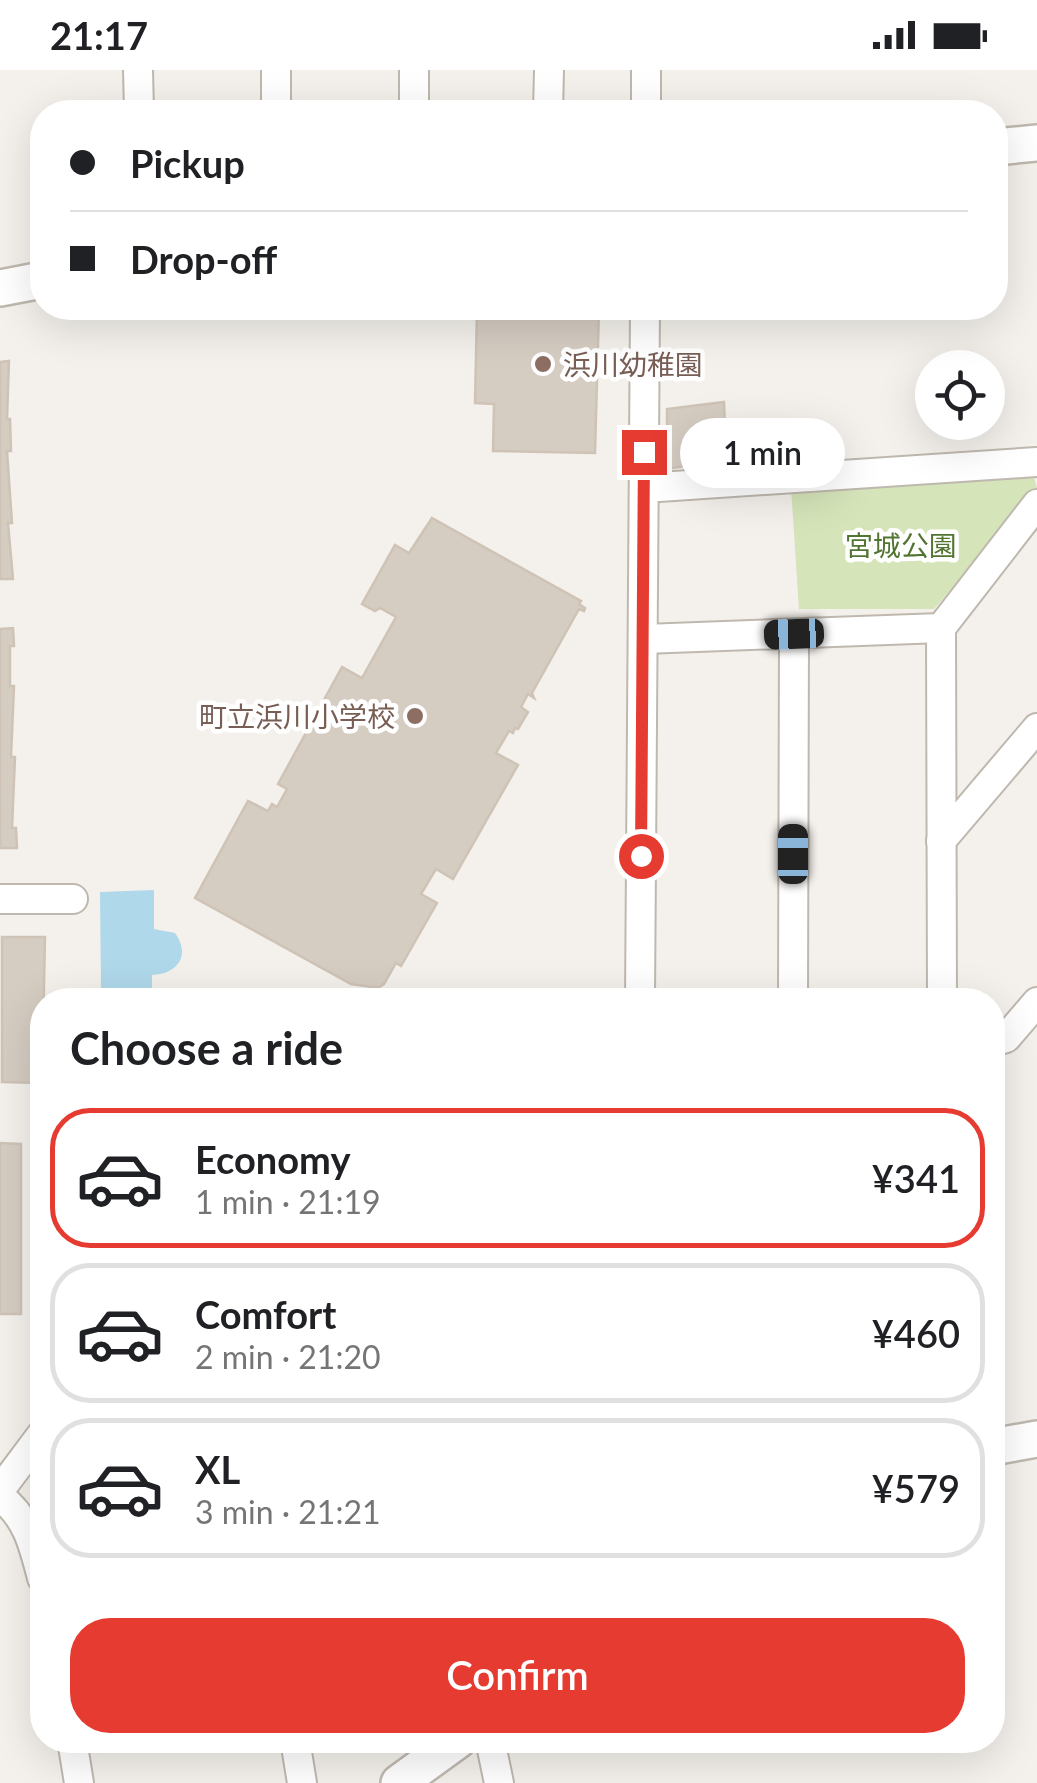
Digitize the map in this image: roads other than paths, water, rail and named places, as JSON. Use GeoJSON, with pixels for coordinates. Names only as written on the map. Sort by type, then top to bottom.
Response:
{"type":"FeatureCollection","features":[{"type":"Feature","properties":{"kind":"street"},"geometry":{"type":"LineString","coordinates":[[138,70],[138,100]]}},
{"type":"Feature","properties":{"kind":"street"},"geometry":{"type":"LineString","coordinates":[[276,70],[276,100]]}},
{"type":"Feature","properties":{"kind":"street"},"geometry":{"type":"LineString","coordinates":[[414,70],[414,100]]}},
{"type":"Feature","properties":{"kind":"street"},"geometry":{"type":"LineString","coordinates":[[548,70],[548,100]]}},
{"type":"Feature","properties":{"kind":"street"},"geometry":{"type":"LineString","coordinates":[[646,70],[646,100]]}},
{"type":"Feature","properties":{"kind":"street"},"geometry":{"type":"LineString","coordinates":[[1008,146],[1037,143]]}},
{"type":"Feature","properties":{"kind":"street"},"geometry":{"type":"LineString","coordinates":[[0,288],[30,282]]}},
{"type":"Feature","properties":{"kind":"street"},"geometry":{"type":"LineString","coordinates":[[640,988],[644,320]]}},
{"type":"Feature","properties":{"kind":"street"},"geometry":{"type":"LineString","coordinates":[[644,488],[1037,462]]}},
{"type":"Feature","properties":{"kind":"street"},"geometry":{"type":"LineString","coordinates":[[942,988],[941,628],[1037,504]]}},
{"type":"Feature","properties":{"kind":"street"},"geometry":{"type":"LineString","coordinates":[[644,640],[941,628]]}},
{"type":"Feature","properties":{"kind":"street"},"geometry":{"type":"LineString","coordinates":[[793,988],[794,634]]}},
{"type":"Feature","properties":{"kind":"street"},"geometry":{"type":"LineString","coordinates":[[941,841],[1037,728]]}},
{"type":"Feature","properties":{"kind":"street"},"geometry":{"type":"LineString","coordinates":[[0,900],[74,900]]}},
{"type":"Feature","properties":{"kind":"street"},"geometry":{"type":"LineString","coordinates":[[1005,1038],[1037,1002]]}},
{"type":"Feature","properties":{"kind":"street"},"geometry":{"type":"LineString","coordinates":[[1005,1445],[1037,1440]]}},
{"type":"Feature","properties":{"kind":"street"},"geometry":{"type":"LineString","coordinates":[[30,1451],[0,1493],[16,1508],[30,1538]]}},
{"type":"Feature","properties":{"kind":"street"},"geometry":{"type":"LineString","coordinates":[[74,1753],[79,1783]]}},
{"type":"Feature","properties":{"kind":"street"},"geometry":{"type":"LineString","coordinates":[[297,1753],[302,1783]]}},
{"type":"Feature","properties":{"kind":"street"},"geometry":{"type":"LineString","coordinates":[[400,1783],[440,1753]]}},
{"type":"Feature","properties":{"kind":"street"},"geometry":{"type":"LineString","coordinates":[[493,1753],[499,1783]]}},
{"type":"Feature","properties":{"kind":"water"},"geometry":{"type":"Polygon","coordinates":[[[154,890],[154,929],[175,933],[182,956],[169,971],[152,975],[152,988],[101,988],[100,892],[154,890]]]}},
{"type":"Feature","properties":{"kind":"place","name":"浜川幼稚園"},"geometry":{"type":"Point","coordinates":[543,364]}},
{"type":"Feature","properties":{"kind":"place","name":"町立浜川小学校"},"geometry":{"type":"Point","coordinates":[415,716]}},
{"type":"Feature","properties":{"kind":"park label","name":"宮城公園"},"geometry":{"type":"Point","coordinates":[901,545]}}]}
